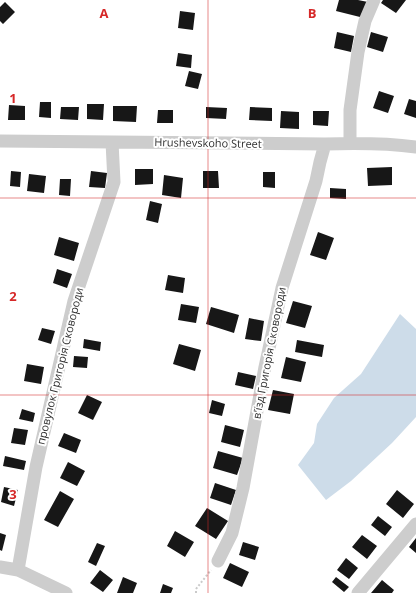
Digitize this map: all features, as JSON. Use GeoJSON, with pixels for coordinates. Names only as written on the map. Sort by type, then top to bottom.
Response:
{"type":"FeatureCollection","features":[{"type":"Feature","properties":{"kind":"street"},"geometry":{"type":"LineString","coordinates":[[350,143],[350,110],[358,52],[365,21],[374,0]]}},
{"type":"Feature","properties":{"kind":"street","name":"Hrushevskoho Street"},"geometry":{"type":"LineString","coordinates":[[0,141],[350,143],[397,144],[416,147]]}},
{"type":"Feature","properties":{"kind":"street","name":"провулок Григорія Сковороди"},"geometry":{"type":"LineString","coordinates":[[18,570],[36,467],[74,301],[114,182],[112,142]]}},
{"type":"Feature","properties":{"kind":"street","name":"в'їзд Григорія Сковороди"},"geometry":{"type":"LineString","coordinates":[[218,562],[232,533],[243,488],[265,367],[282,288],[316,182],[325,144]]}},
{"type":"Feature","properties":{"kind":"street"},"geometry":{"type":"LineString","coordinates":[[358,593],[416,524]]}},
{"type":"Feature","properties":{"kind":"street"},"geometry":{"type":"LineString","coordinates":[[0,567],[18,570],[66,593]]}},
{"type":"Feature","properties":{"kind":"path"},"geometry":{"type":"LineString","coordinates":[[196,593],[196,589],[218,562]]}},
{"type":"Feature","properties":{"kind":"water"},"geometry":{"type":"Polygon","coordinates":[[[400,314],[416,329],[416,417],[392,443],[351,481],[326,500],[298,465],[314,443],[317,424],[334,398],[361,374],[400,314]]]}},
{"type":"Feature","properties":{"kind":"building"},"geometry":{"type":"Polygon","coordinates":[[[339,0],[358,0],[368,2],[364,18],[336,11],[339,0]]]}},
{"type":"Feature","properties":{"kind":"building"},"geometry":{"type":"Polygon","coordinates":[[[383,0],[406,0],[396,13],[381,3],[383,0]]]}},
{"type":"Feature","properties":{"kind":"building"},"geometry":{"type":"Polygon","coordinates":[[[5,2],[15,12],[3,24],[0,21],[0,7],[5,2]]]}},
{"type":"Feature","properties":{"kind":"building"},"geometry":{"type":"Polygon","coordinates":[[[180,11],[195,13],[193,30],[178,28],[180,11]]]}},
{"type":"Feature","properties":{"kind":"building"},"geometry":{"type":"Polygon","coordinates":[[[337,32],[354,36],[351,52],[334,48],[337,32]]]}},
{"type":"Feature","properties":{"kind":"building"},"geometry":{"type":"Polygon","coordinates":[[[371,32],[388,37],[383,52],[367,47],[371,32]]]}},
{"type":"Feature","properties":{"kind":"building"},"geometry":{"type":"Polygon","coordinates":[[[178,53],[192,55],[191,68],[176,66],[178,53]]]}},
{"type":"Feature","properties":{"kind":"building"},"geometry":{"type":"Polygon","coordinates":[[[189,71],[202,74],[198,89],[185,86],[189,71]]]}},
{"type":"Feature","properties":{"kind":"building"},"geometry":{"type":"Polygon","coordinates":[[[379,91],[394,96],[388,113],[373,108],[379,91]]]}},
{"type":"Feature","properties":{"kind":"building"},"geometry":{"type":"Polygon","coordinates":[[[409,99],[416,101],[416,118],[404,114],[409,99]]]}},
{"type":"Feature","properties":{"kind":"building"},"geometry":{"type":"Polygon","coordinates":[[[40,102],[51,102],[51,118],[39,117],[40,102]]]}},
{"type":"Feature","properties":{"kind":"building"},"geometry":{"type":"Polygon","coordinates":[[[87,104],[104,104],[103,120],[87,119],[87,104]]]}},
{"type":"Feature","properties":{"kind":"building"},"geometry":{"type":"Polygon","coordinates":[[[9,105],[25,106],[25,120],[8,120],[9,105]]]}},
{"type":"Feature","properties":{"kind":"building"},"geometry":{"type":"Polygon","coordinates":[[[113,106],[137,106],[136,122],[113,121],[113,106]]]}},
{"type":"Feature","properties":{"kind":"building"},"geometry":{"type":"Polygon","coordinates":[[[61,107],[79,107],[78,120],[60,119],[61,107]]]}},
{"type":"Feature","properties":{"kind":"building"},"geometry":{"type":"Polygon","coordinates":[[[206,107],[227,108],[226,119],[206,118],[206,107]]]}},
{"type":"Feature","properties":{"kind":"building"},"geometry":{"type":"Polygon","coordinates":[[[250,107],[272,108],[272,121],[249,120],[250,107]]]}},
{"type":"Feature","properties":{"kind":"building"},"geometry":{"type":"Polygon","coordinates":[[[158,110],[173,110],[173,123],[157,123],[158,110]]]}},
{"type":"Feature","properties":{"kind":"building"},"geometry":{"type":"Polygon","coordinates":[[[281,111],[299,112],[299,129],[280,128],[281,111]]]}},
{"type":"Feature","properties":{"kind":"building"},"geometry":{"type":"Polygon","coordinates":[[[313,111],[329,111],[328,126],[313,125],[313,111]]]}},
{"type":"Feature","properties":{"kind":"building"},"geometry":{"type":"Polygon","coordinates":[[[392,167],[392,185],[368,186],[367,168],[392,167]]]}},
{"type":"Feature","properties":{"kind":"building"},"geometry":{"type":"Polygon","coordinates":[[[135,169],[153,169],[153,184],[135,185],[135,169]]]}},
{"type":"Feature","properties":{"kind":"building"},"geometry":{"type":"Polygon","coordinates":[[[11,171],[21,172],[20,187],[10,186],[11,171]]]}},
{"type":"Feature","properties":{"kind":"building"},"geometry":{"type":"Polygon","coordinates":[[[91,171],[107,173],[105,188],[89,187],[91,171]]]}},
{"type":"Feature","properties":{"kind":"building"},"geometry":{"type":"Polygon","coordinates":[[[203,171],[218,171],[219,188],[203,188],[203,171]]]}},
{"type":"Feature","properties":{"kind":"building"},"geometry":{"type":"Polygon","coordinates":[[[263,172],[275,172],[275,188],[263,187],[263,172]]]}},
{"type":"Feature","properties":{"kind":"building"},"geometry":{"type":"Polygon","coordinates":[[[29,174],[46,176],[44,193],[27,191],[29,174]]]}},
{"type":"Feature","properties":{"kind":"building"},"geometry":{"type":"Polygon","coordinates":[[[164,175],[183,178],[181,198],[162,195],[164,175]]]}},
{"type":"Feature","properties":{"kind":"building"},"geometry":{"type":"Polygon","coordinates":[[[60,179],[71,179],[70,196],[59,195],[60,179]]]}},
{"type":"Feature","properties":{"kind":"building"},"geometry":{"type":"Polygon","coordinates":[[[330,188],[346,189],[346,199],[330,198],[330,188]]]}},
{"type":"Feature","properties":{"kind":"building"},"geometry":{"type":"Polygon","coordinates":[[[150,201],[162,204],[158,223],[146,220],[150,201]]]}},
{"type":"Feature","properties":{"kind":"building"},"geometry":{"type":"Polygon","coordinates":[[[318,232],[334,238],[326,260],[310,255],[318,232]]]}},
{"type":"Feature","properties":{"kind":"building"},"geometry":{"type":"Polygon","coordinates":[[[59,237],[79,243],[74,261],[54,255],[59,237]]]}},
{"type":"Feature","properties":{"kind":"building"},"geometry":{"type":"Polygon","coordinates":[[[57,269],[72,274],[67,288],[53,283],[57,269]]]}},
{"type":"Feature","properties":{"kind":"building"},"geometry":{"type":"Polygon","coordinates":[[[168,275],[185,278],[183,293],[165,290],[168,275]]]}},
{"type":"Feature","properties":{"kind":"building"},"geometry":{"type":"Polygon","coordinates":[[[293,301],[312,306],[305,328],[286,323],[293,301]]]}},
{"type":"Feature","properties":{"kind":"building"},"geometry":{"type":"Polygon","coordinates":[[[181,304],[199,307],[196,323],[178,320],[181,304]]]}},
{"type":"Feature","properties":{"kind":"building"},"geometry":{"type":"Polygon","coordinates":[[[211,307],[239,315],[234,333],[206,324],[211,307]]]}},
{"type":"Feature","properties":{"kind":"building"},"geometry":{"type":"Polygon","coordinates":[[[249,318],[264,321],[261,341],[245,339],[249,318]]]}},
{"type":"Feature","properties":{"kind":"building"},"geometry":{"type":"Polygon","coordinates":[[[42,328],[55,331],[51,344],[38,340],[42,328]]]}},
{"type":"Feature","properties":{"kind":"building"},"geometry":{"type":"Polygon","coordinates":[[[84,339],[101,342],[100,351],[83,348],[84,339]]]}},
{"type":"Feature","properties":{"kind":"building"},"geometry":{"type":"Polygon","coordinates":[[[297,340],[324,345],[322,357],[295,352],[297,340]]]}},
{"type":"Feature","properties":{"kind":"building"},"geometry":{"type":"Polygon","coordinates":[[[179,344],[201,350],[195,371],[173,364],[179,344]]]}},
{"type":"Feature","properties":{"kind":"building"},"geometry":{"type":"Polygon","coordinates":[[[74,356],[88,357],[87,368],[73,367],[74,356]]]}},
{"type":"Feature","properties":{"kind":"building"},"geometry":{"type":"Polygon","coordinates":[[[286,357],[306,362],[301,382],[281,378],[286,357]]]}},
{"type":"Feature","properties":{"kind":"building"},"geometry":{"type":"Polygon","coordinates":[[[27,364],[44,367],[41,384],[24,381],[27,364]]]}},
{"type":"Feature","properties":{"kind":"building"},"geometry":{"type":"Polygon","coordinates":[[[238,372],[256,376],[253,389],[235,385],[238,372]]]}},
{"type":"Feature","properties":{"kind":"building"},"geometry":{"type":"Polygon","coordinates":[[[273,390],[294,394],[290,414],[268,410],[273,390]]]}},
{"type":"Feature","properties":{"kind":"building"},"geometry":{"type":"Polygon","coordinates":[[[87,395],[102,402],[93,420],[78,413],[87,395]]]}},
{"type":"Feature","properties":{"kind":"building"},"geometry":{"type":"Polygon","coordinates":[[[212,400],[225,404],[222,416],[209,413],[212,400]]]}},
{"type":"Feature","properties":{"kind":"building"},"geometry":{"type":"Polygon","coordinates":[[[22,409],[35,413],[33,422],[19,419],[22,409]]]}},
{"type":"Feature","properties":{"kind":"building"},"geometry":{"type":"Polygon","coordinates":[[[225,425],[244,430],[240,447],[221,442],[225,425]]]}},
{"type":"Feature","properties":{"kind":"building"},"geometry":{"type":"Polygon","coordinates":[[[14,428],[28,430],[25,445],[11,443],[14,428]]]}},
{"type":"Feature","properties":{"kind":"building"},"geometry":{"type":"Polygon","coordinates":[[[64,433],[81,440],[76,453],[58,446],[64,433]]]}},
{"type":"Feature","properties":{"kind":"building"},"geometry":{"type":"Polygon","coordinates":[[[218,451],[243,458],[237,475],[213,468],[218,451]]]}},
{"type":"Feature","properties":{"kind":"building"},"geometry":{"type":"Polygon","coordinates":[[[5,456],[26,461],[24,470],[3,466],[5,456]]]}},
{"type":"Feature","properties":{"kind":"building"},"geometry":{"type":"Polygon","coordinates":[[[68,462],[85,471],[77,486],[60,478],[68,462]]]}},
{"type":"Feature","properties":{"kind":"building"},"geometry":{"type":"Polygon","coordinates":[[[215,483],[236,490],[231,505],[210,498],[215,483]]]}},
{"type":"Feature","properties":{"kind":"building"},"geometry":{"type":"Polygon","coordinates":[[[4,487],[18,490],[14,506],[1,502],[4,487]]]}},
{"type":"Feature","properties":{"kind":"building"},"geometry":{"type":"Polygon","coordinates":[[[397,490],[414,504],[403,518],[386,504],[397,490]]]}},
{"type":"Feature","properties":{"kind":"building"},"geometry":{"type":"Polygon","coordinates":[[[60,491],[74,499],[58,527],[44,520],[60,491]]]}},
{"type":"Feature","properties":{"kind":"building"},"geometry":{"type":"Polygon","coordinates":[[[207,508],[228,521],[216,539],[195,526],[207,508]]]}},
{"type":"Feature","properties":{"kind":"building"},"geometry":{"type":"Polygon","coordinates":[[[378,516],[392,527],[385,536],[371,525],[378,516]]]}},
{"type":"Feature","properties":{"kind":"building"},"geometry":{"type":"Polygon","coordinates":[[[175,531],[194,542],[185,557],[167,546],[175,531]]]}},
{"type":"Feature","properties":{"kind":"building"},"geometry":{"type":"Polygon","coordinates":[[[0,533],[6,535],[2,551],[0,550],[0,533]]]}},
{"type":"Feature","properties":{"kind":"building"},"geometry":{"type":"Polygon","coordinates":[[[362,535],[377,546],[367,559],[352,547],[362,535]]]}},
{"type":"Feature","properties":{"kind":"building"},"geometry":{"type":"Polygon","coordinates":[[[416,538],[416,553],[409,547],[416,538]]]}},
{"type":"Feature","properties":{"kind":"building"},"geometry":{"type":"Polygon","coordinates":[[[243,542],[259,547],[255,560],[239,555],[243,542]]]}},
{"type":"Feature","properties":{"kind":"building"},"geometry":{"type":"Polygon","coordinates":[[[97,543],[105,546],[96,566],[88,562],[97,543]]]}},
{"type":"Feature","properties":{"kind":"building"},"geometry":{"type":"Polygon","coordinates":[[[346,558],[358,568],[349,579],[337,570],[346,558]]]}},
{"type":"Feature","properties":{"kind":"building"},"geometry":{"type":"Polygon","coordinates":[[[230,563],[249,572],[242,587],[223,578],[230,563]]]}},
{"type":"Feature","properties":{"kind":"building"},"geometry":{"type":"Polygon","coordinates":[[[100,570],[113,580],[103,592],[90,583],[100,570]]]}},
{"type":"Feature","properties":{"kind":"building"},"geometry":{"type":"Polygon","coordinates":[[[123,577],[137,583],[133,593],[117,593],[123,577]]]}},
{"type":"Feature","properties":{"kind":"building"},"geometry":{"type":"Polygon","coordinates":[[[336,577],[349,587],[344,592],[332,582],[336,577]]]}},
{"type":"Feature","properties":{"kind":"building"},"geometry":{"type":"Polygon","coordinates":[[[382,580],[394,590],[392,593],[371,593],[382,580]]]}},
{"type":"Feature","properties":{"kind":"building"},"geometry":{"type":"Polygon","coordinates":[[[163,584],[173,588],[171,593],[160,593],[163,584]]]}}]}
